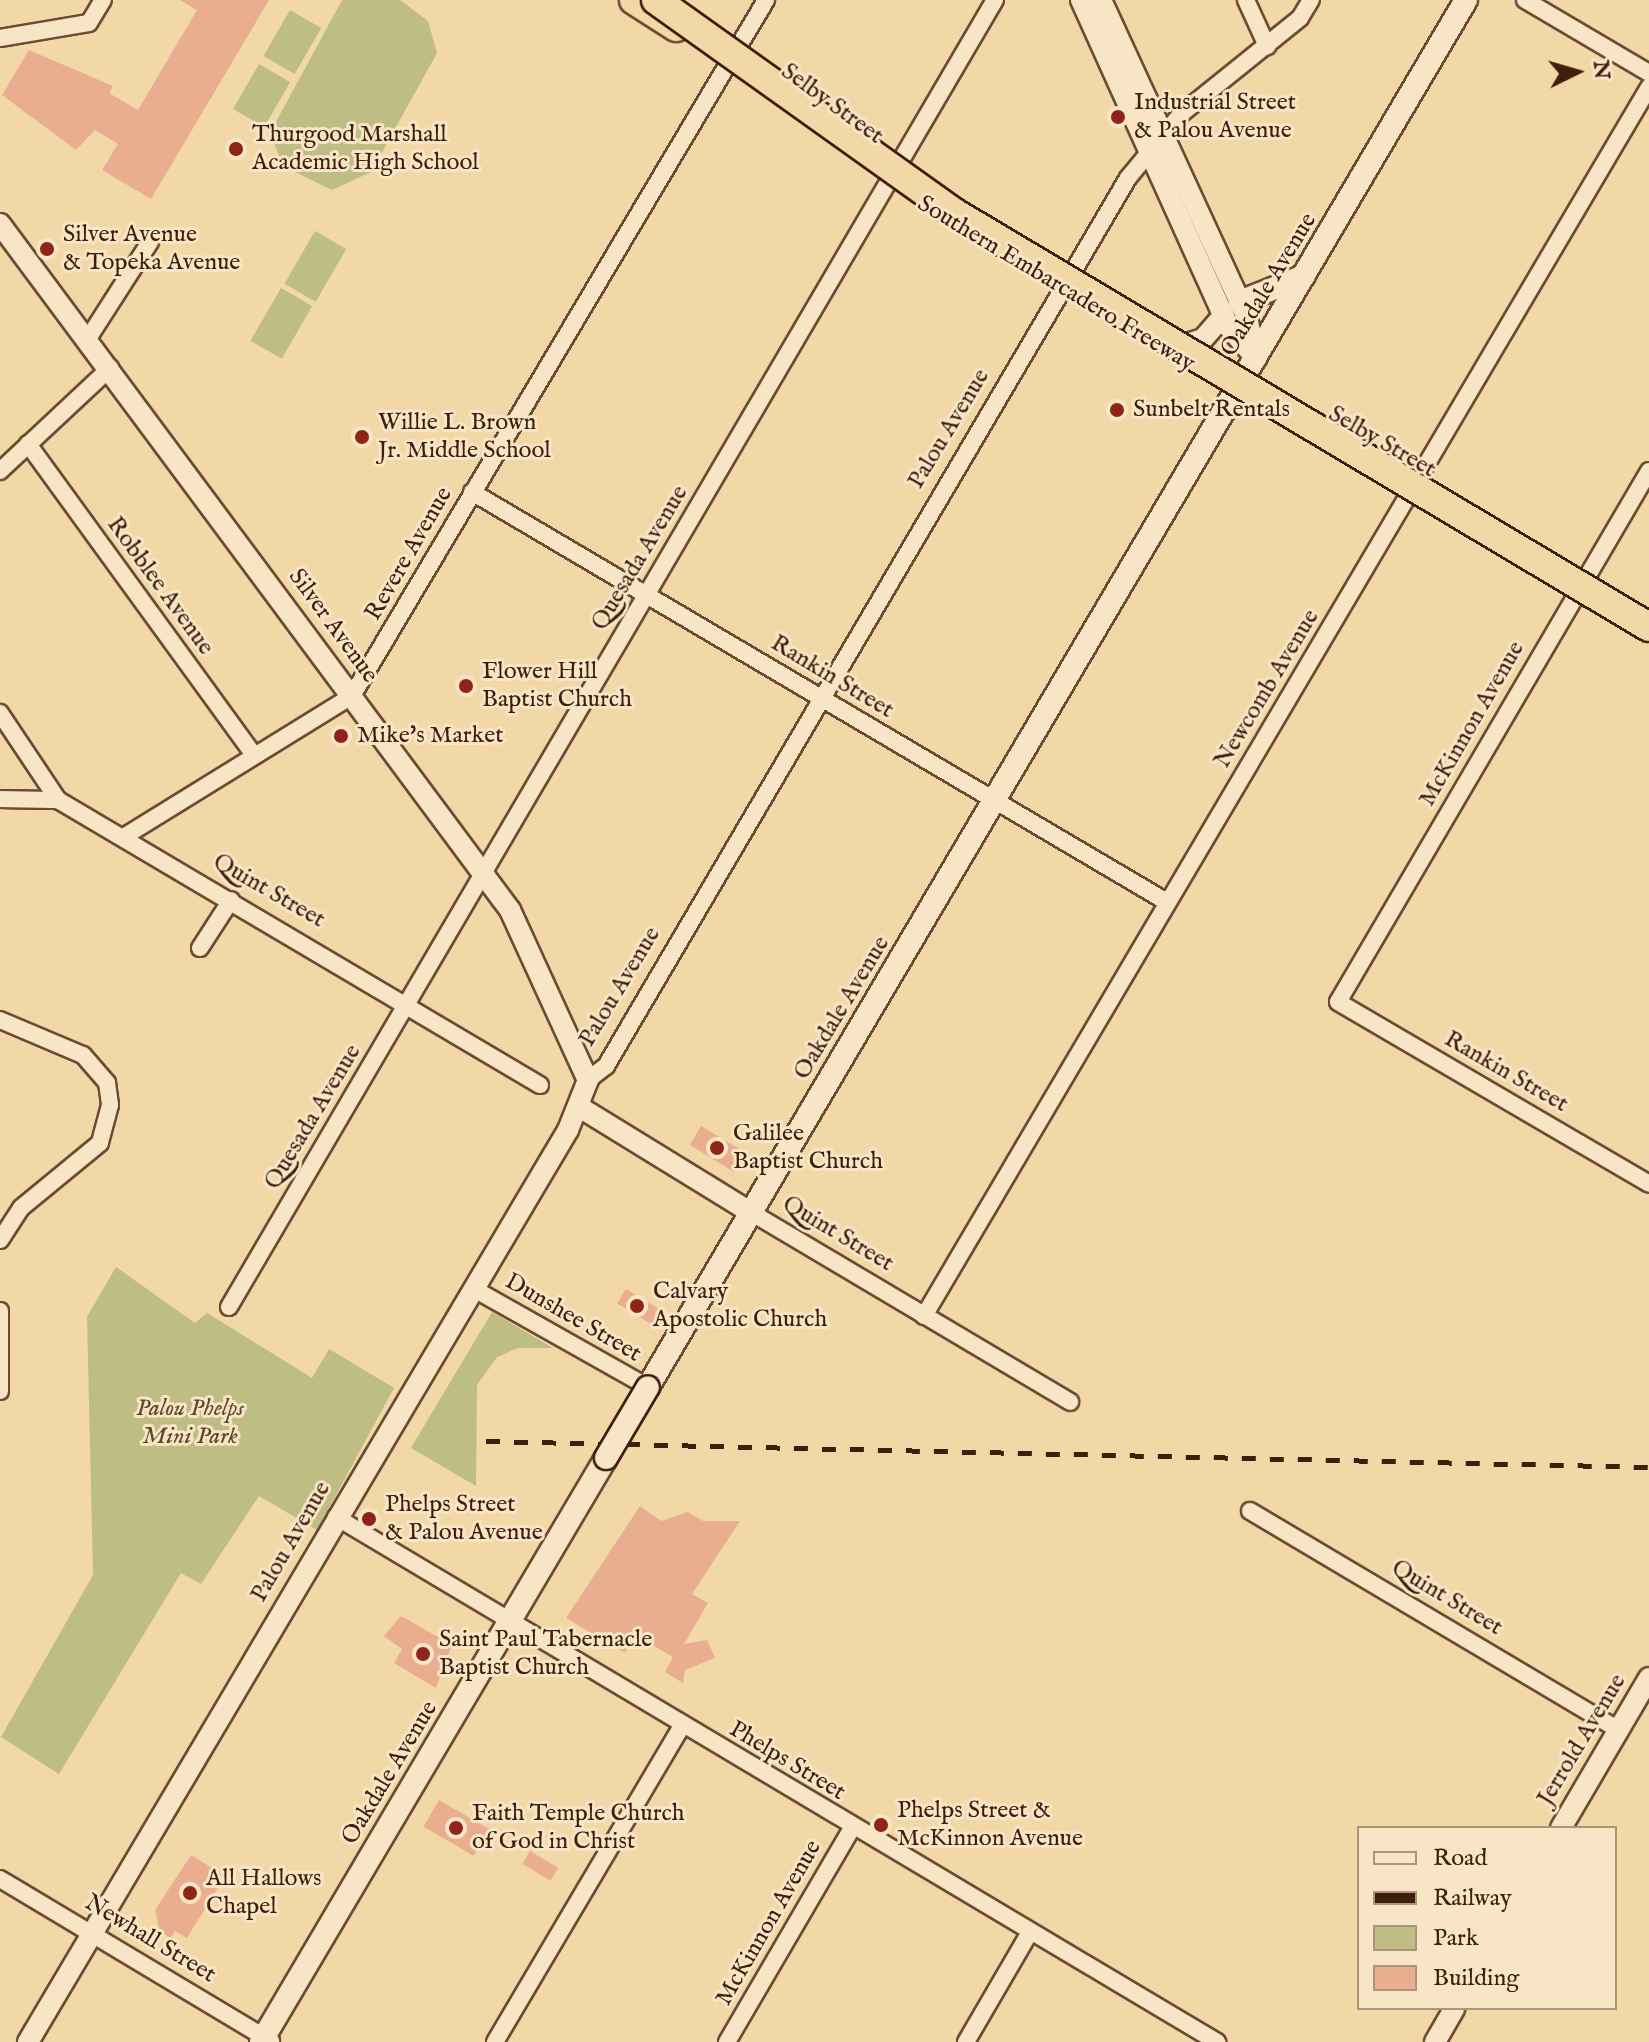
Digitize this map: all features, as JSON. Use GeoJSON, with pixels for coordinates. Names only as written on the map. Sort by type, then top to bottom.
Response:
{"type":"FeatureCollection","features":[{"type":"Feature","properties":{"kind":"highway"},"geometry":{"type":"LineString","coordinates":[[634,0],[719,54]]}},
{"type":"Feature","properties":{"kind":"highway","name":"Southern Embarcadero Freeway"},"geometry":{"type":"LineString","coordinates":[[647,0],[949,221],[1649,637]]}},
{"type":"Feature","properties":{"kind":"highway","name":"Southern Embarcadero Freeway"},"geometry":{"type":"LineString","coordinates":[[656,0],[953,212],[1649,627]]}},
{"type":"Feature","properties":{"kind":"main road","name":"Oakdale Avenue"},"geometry":{"type":"LineString","coordinates":[[266,2040],[509,1622],[1466,0]]}},
{"type":"Feature","properties":{"kind":"main road"},"geometry":{"type":"LineString","coordinates":[[1232,309],[1305,276]]}},
{"type":"Feature","properties":{"kind":"street"},"geometry":{"type":"LineString","coordinates":[[0,38],[89,23],[103,0]]}},
{"type":"Feature","properties":{"kind":"street","name":"Revere Avenue"},"geometry":{"type":"LineString","coordinates":[[125,836],[352,696],[472,492],[719,54],[766,0]]}},
{"type":"Feature","properties":{"kind":"street","name":"Quesada Avenue"},"geometry":{"type":"LineString","coordinates":[[229,1307],[485,876],[995,0]]}},
{"type":"Feature","properties":{"kind":"street"},"geometry":{"type":"LineString","coordinates":[[1081,0],[1149,150],[1256,358]]}},
{"type":"Feature","properties":{"kind":"street"},"geometry":{"type":"LineString","coordinates":[[1101,0],[1162,133],[1232,309]]}},
{"type":"Feature","properties":{"kind":"street"},"geometry":{"type":"LineString","coordinates":[[1246,0],[1267,46]]}},
{"type":"Feature","properties":{"kind":"street","name":"Palou Avenue"},"geometry":{"type":"LineString","coordinates":[[28,2042],[336,1517],[581,1108],[588,1080],[606,1066],[820,697],[1149,150],[1162,133],[1267,46],[1311,0]]}},
{"type":"Feature","properties":{"kind":"street"},"geometry":{"type":"LineString","coordinates":[[1525,0],[1649,73]]}},
{"type":"Feature","properties":{"kind":"street","name":"Selby Street"},"geometry":{"type":"LineString","coordinates":[[719,54],[894,178],[1066,284],[1649,627]]}},
{"type":"Feature","properties":{"kind":"street","name":"Newcomb Avenue"},"geometry":{"type":"LineString","coordinates":[[924,1316],[1649,87]]}},
{"type":"Feature","properties":{"kind":"street","name":"Silver Avenue"},"geometry":{"type":"LineString","coordinates":[[1,227],[89,337],[510,910],[588,1080]]}},
{"type":"Feature","properties":{"kind":"street"},"geometry":{"type":"LineString","coordinates":[[89,337],[150,242]]}},
{"type":"Feature","properties":{"kind":"street"},"geometry":{"type":"LineString","coordinates":[[1175,348],[1203,339],[1232,309]]}},
{"type":"Feature","properties":{"kind":"street"},"geometry":{"type":"LineString","coordinates":[[0,471],[110,368]]}},
{"type":"Feature","properties":{"kind":"street","name":"Robblee Avenue"},"geometry":{"type":"LineString","coordinates":[[28,444],[254,755]]}},
{"type":"Feature","properties":{"kind":"street","name":"McKinnon Avenue"},"geometry":{"type":"LineString","coordinates":[[1338,1002],[1649,471]]}},
{"type":"Feature","properties":{"kind":"street","name":"Rankin Street"},"geometry":{"type":"LineString","coordinates":[[472,492],[1167,902]]}},
{"type":"Feature","properties":{"kind":"street","name":"Quint Street"},"geometry":{"type":"LineString","coordinates":[[0,713],[58,800],[125,836],[540,1085]]}},
{"type":"Feature","properties":{"kind":"street"},"geometry":{"type":"LineString","coordinates":[[0,799],[58,800]]}},
{"type":"Feature","properties":{"kind":"street"},"geometry":{"type":"LineString","coordinates":[[200,948],[231,900]]}},
{"type":"Feature","properties":{"kind":"street","name":"Rankin Street"},"geometry":{"type":"LineString","coordinates":[[1338,1002],[1649,1184]]}},
{"type":"Feature","properties":{"kind":"street"},"geometry":{"type":"LineString","coordinates":[[0,1020],[83,1055],[107,1083],[110,1105],[100,1143],[21,1208],[0,1240]]}},
{"type":"Feature","properties":{"kind":"street","name":"Quint Street"},"geometry":{"type":"LineString","coordinates":[[581,1108],[1070,1402]]}},
{"type":"Feature","properties":{"kind":"street","name":"Dunshee Street"},"geometry":{"type":"LineString","coordinates":[[474,1289],[648,1387]]}},
{"type":"Feature","properties":{"kind":"street"},"geometry":{"type":"LineString","coordinates":[[0,1311],[0,1391]]}},
{"type":"Feature","properties":{"kind":"street","name":"Quint Street"},"geometry":{"type":"LineString","coordinates":[[1250,1511],[1619,1730]]}},
{"type":"Feature","properties":{"kind":"street","name":"Phelps Street"},"geometry":{"type":"LineString","coordinates":[[336,1517],[1207,2040]]}},
{"type":"Feature","properties":{"kind":"street","name":"Jerrold Avenue"},"geometry":{"type":"LineString","coordinates":[[1562,1826],[1649,1678]]}},
{"type":"Feature","properties":{"kind":"street"},"geometry":{"type":"LineString","coordinates":[[495,2042],[682,1726]]}},
{"type":"Feature","properties":{"kind":"street","name":"McKinnon Avenue"},"geometry":{"type":"LineString","coordinates":[[727,2042],[852,1828]]}},
{"type":"Feature","properties":{"kind":"street","name":"Newhall Street"},"geometry":{"type":"LineString","coordinates":[[0,1879],[94,1931],[266,2040]]}},
{"type":"Feature","properties":{"kind":"street"},"geometry":{"type":"LineString","coordinates":[[966,2042],[1030,1932]]}},
{"type":"Feature","properties":{"kind":"street"},"geometry":{"type":"LineString","coordinates":[[1435,2042],[1454,2010]]}},
{"type":"Feature","properties":{"kind":"green space"},"geometry":{"type":"Polygon","coordinates":[[[342,0],[400,0],[428,21],[437,53],[371,172],[332,190],[283,166],[270,133],[342,0]]]}},
{"type":"Feature","properties":{"kind":"green space"},"geometry":{"type":"Polygon","coordinates":[[[290,10],[321,28],[295,74],[264,56],[290,10]]]}},
{"type":"Feature","properties":{"kind":"green space"},"geometry":{"type":"Polygon","coordinates":[[[259,64],[290,82],[264,127],[233,109],[259,64]]]}},
{"type":"Feature","properties":{"kind":"green space"},"geometry":{"type":"Polygon","coordinates":[[[315,231],[346,249],[316,302],[284,284],[315,231]]]}},
{"type":"Feature","properties":{"kind":"green space"},"geometry":{"type":"Polygon","coordinates":[[[281,288],[312,306],[282,359],[250,341],[281,288]]]}},
{"type":"Feature","properties":{"kind":"green space","name":"Palou Phelps Mini Park"},"geometry":{"type":"Polygon","coordinates":[[[116,1267],[195,1323],[207,1313],[312,1378],[329,1349],[394,1388],[317,1530],[259,1496],[201,1584],[181,1573],[59,1774],[1,1737],[93,1575],[87,1317],[116,1267]]]}},
{"type":"Feature","properties":{"kind":"green space"},"geometry":{"type":"Polygon","coordinates":[[[492,1312],[553,1348],[518,1348],[497,1357],[477,1385],[476,1486],[411,1448],[492,1312]]]}},
{"type":"Feature","properties":{"kind":"building","name":"Thurgood Marshall Academic High School"},"geometry":{"type":"Polygon","coordinates":[[[180,0],[269,0],[151,199],[102,170],[118,144],[95,130],[76,150],[2,95],[29,50],[113,86],[109,93],[138,110],[197,10],[180,0]]]}},
{"type":"Feature","properties":{"kind":"building","name":"Galilee Baptist Church"},"geometry":{"type":"Polygon","coordinates":[[[701,1126],[746,1153],[743,1168],[734,1172],[690,1145],[701,1126]]]}},
{"type":"Feature","properties":{"kind":"building","name":"Calvary Apostolic Church"},"geometry":{"type":"Polygon","coordinates":[[[626,1289],[662,1311],[653,1325],[617,1304],[626,1289]]]}},
{"type":"Feature","properties":{"kind":"building"},"geometry":{"type":"Polygon","coordinates":[[[640,1506],[661,1521],[688,1512],[703,1521],[740,1521],[692,1594],[708,1603],[684,1644],[707,1640],[715,1658],[685,1670],[683,1683],[665,1672],[673,1657],[654,1646],[630,1644],[625,1653],[566,1618],[640,1506]]]}},
{"type":"Feature","properties":{"kind":"building","name":"Saint Paul Tabernacle Baptist Church"},"geometry":{"type":"Polygon","coordinates":[[[401,1616],[452,1645],[436,1688],[394,1663],[402,1649],[384,1636],[401,1616]]]}},
{"type":"Feature","properties":{"kind":"building","name":"Faith Temple Church of God in Christ"},"geometry":{"type":"Polygon","coordinates":[[[439,1800],[489,1829],[474,1856],[424,1827],[439,1800]]]}},
{"type":"Feature","properties":{"kind":"building"},"geometry":{"type":"Polygon","coordinates":[[[530,1851],[558,1868],[551,1881],[522,1864],[530,1851]]]}},
{"type":"Feature","properties":{"kind":"building","name":"All Hallows Chapel"},"geometry":{"type":"Polygon","coordinates":[[[191,1855],[225,1876],[187,1938],[175,1931],[171,1938],[160,1932],[155,1910],[191,1855]]]}},
{"type":"Feature","properties":{"kind":"railway"},"geometry":{"type":"LineString","coordinates":[[486,1441],[1649,1467]]}},
{"type":"Feature","properties":{"kind":"place","name":"Industrial Street & Palou Avenue"},"geometry":{"type":"Point","coordinates":[1118,117]}},
{"type":"Feature","properties":{"kind":"place","name":"Thurgood Marshall Academic High School"},"geometry":{"type":"Point","coordinates":[236,149]}},
{"type":"Feature","properties":{"kind":"place","name":"Silver Avenue & Topeka Avenue"},"geometry":{"type":"Point","coordinates":[47,249]}},
{"type":"Feature","properties":{"kind":"place","name":"Sunbelt Rentals"},"geometry":{"type":"Point","coordinates":[1117,410]}},
{"type":"Feature","properties":{"kind":"place","name":"Willie L. Brown Jr. Middle School"},"geometry":{"type":"Point","coordinates":[362,437]}},
{"type":"Feature","properties":{"kind":"place","name":"Flower Hill Baptist Church"},"geometry":{"type":"Point","coordinates":[466,686]}},
{"type":"Feature","properties":{"kind":"place","name":"Mike's Market"},"geometry":{"type":"Point","coordinates":[341,736]}},
{"type":"Feature","properties":{"kind":"place","name":"Galilee Baptist Church"},"geometry":{"type":"Point","coordinates":[717,1148]}},
{"type":"Feature","properties":{"kind":"place","name":"Calvary Apostolic Church"},"geometry":{"type":"Point","coordinates":[637,1306]}},
{"type":"Feature","properties":{"kind":"place","name":"Phelps Street & Palou Avenue"},"geometry":{"type":"Point","coordinates":[369,1519]}},
{"type":"Feature","properties":{"kind":"place","name":"Saint Paul Tabernacle Baptist Church"},"geometry":{"type":"Point","coordinates":[423,1654]}},
{"type":"Feature","properties":{"kind":"place","name":"Phelps Street & McKinnon Avenue"},"geometry":{"type":"Point","coordinates":[881,1825]}},
{"type":"Feature","properties":{"kind":"place","name":"Faith Temple Church of God in Christ"},"geometry":{"type":"Point","coordinates":[456,1828]}},
{"type":"Feature","properties":{"kind":"place","name":"All Hallows Chapel"},"geometry":{"type":"Point","coordinates":[190,1893]}}]}
